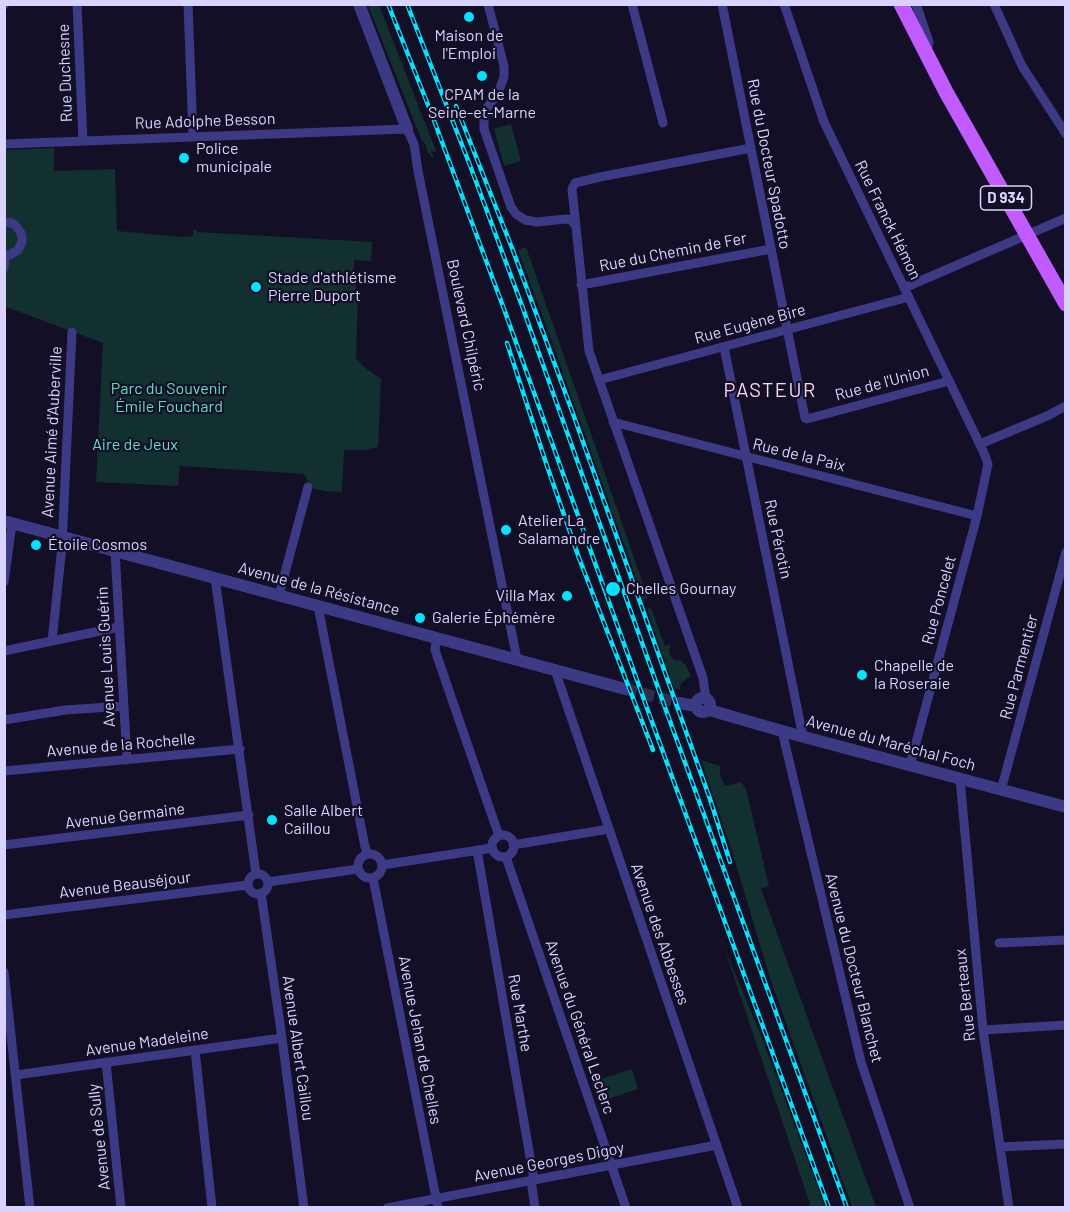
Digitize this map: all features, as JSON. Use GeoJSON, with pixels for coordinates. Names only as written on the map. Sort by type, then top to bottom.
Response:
{"type":"FeatureCollection","features":[{"type":"Feature","properties":{"kind":"main road","name":"D 934"},"geometry":{"type":"LineString","coordinates":[[892,4],[923,60],[946,92]]}},
{"type":"Feature","properties":{"kind":"main road","name":"D 934"},"geometry":{"type":"LineString","coordinates":[[901,4],[946,92],[1065,304]]}},
{"type":"Feature","properties":{"kind":"street","name":"Rue Duchesne"},"geometry":{"type":"LineString","coordinates":[[77,4],[83,141]]}},
{"type":"Feature","properties":{"kind":"street"},"geometry":{"type":"LineString","coordinates":[[188,4],[193,137]]}},
{"type":"Feature","properties":{"kind":"street","name":"Boulevard Chilpéric"},"geometry":{"type":"LineString","coordinates":[[359,4],[414,144],[517,659]]}},
{"type":"Feature","properties":{"kind":"street"},"geometry":{"type":"LineString","coordinates":[[488,4],[504,66],[504,77],[498,93],[487,108],[484,129],[511,207],[525,220],[537,222],[566,219],[571,220],[575,225]]}},
{"type":"Feature","properties":{"kind":"street"},"geometry":{"type":"LineString","coordinates":[[632,4],[663,123]]}},
{"type":"Feature","properties":{"kind":"street","name":"Rue du Docteur Spadotto"},"geometry":{"type":"LineString","coordinates":[[722,4],[787,330]]}},
{"type":"Feature","properties":{"kind":"street","name":"Rue Franck Hémon"},"geometry":{"type":"LineString","coordinates":[[784,4],[824,122],[980,444]]}},
{"type":"Feature","properties":{"kind":"street"},"geometry":{"type":"LineString","coordinates":[[916,4],[929,42],[927,54]]}},
{"type":"Feature","properties":{"kind":"street"},"geometry":{"type":"LineString","coordinates":[[994,4],[1022,66],[1065,134]]}},
{"type":"Feature","properties":{"kind":"street","name":"Rue Adolphe Besson"},"geometry":{"type":"LineString","coordinates":[[4,144],[407,129]]}},
{"type":"Feature","properties":{"kind":"street"},"geometry":{"type":"LineString","coordinates":[[704,705],[703,678],[589,351],[571,192],[575,183],[751,148]]}},
{"type":"Feature","properties":{"kind":"street"},"geometry":{"type":"LineString","coordinates":[[904,288],[1065,219]]}},
{"type":"Feature","properties":{"kind":"street"},"geometry":{"type":"LineString","coordinates":[[4,222],[16,226],[22,238],[18,250],[5,255],[4,268]]}},
{"type":"Feature","properties":{"kind":"street","name":"Rue du Chemin de Fer"},"geometry":{"type":"LineString","coordinates":[[581,285],[771,249]]}},
{"type":"Feature","properties":{"kind":"street","name":"Rue Eugène Bire"},"geometry":{"type":"LineString","coordinates":[[599,380],[909,297]]}},
{"type":"Feature","properties":{"kind":"street","name":"Rue de l'Union"},"geometry":{"type":"LineString","coordinates":[[787,330],[806,419],[949,381]]}},
{"type":"Feature","properties":{"kind":"street","name":"Avenue Aimé d'Auberville"},"geometry":{"type":"LineString","coordinates":[[52,641],[62,537],[72,332]]}},
{"type":"Feature","properties":{"kind":"street","name":"Rue Pérotin"},"geometry":{"type":"LineString","coordinates":[[723,347],[803,737]]}},
{"type":"Feature","properties":{"kind":"street"},"geometry":{"type":"LineString","coordinates":[[980,444],[1065,406]]}},
{"type":"Feature","properties":{"kind":"street","name":"Rue de la Paix"},"geometry":{"type":"LineString","coordinates":[[613,422],[977,516]]}},
{"type":"Feature","properties":{"kind":"street","name":"Rue Poncelet"},"geometry":{"type":"LineString","coordinates":[[910,765],[989,468],[980,444]]}},
{"type":"Feature","properties":{"kind":"street"},"geometry":{"type":"LineString","coordinates":[[279,596],[308,487]]}},
{"type":"Feature","properties":{"kind":"street"},"geometry":{"type":"LineString","coordinates":[[4,582],[8,523]]}},
{"type":"Feature","properties":{"kind":"street","name":"Avenue de la Résistance"},"geometry":{"type":"LineString","coordinates":[[8,523],[625,689]]}},
{"type":"Feature","properties":{"kind":"street","name":"Avenue Louis Guérin"},"geometry":{"type":"LineString","coordinates":[[115,551],[127,760]]}},
{"type":"Feature","properties":{"kind":"street","name":"Rue Parmentier"},"geometry":{"type":"LineString","coordinates":[[1001,790],[1065,552]]}},
{"type":"Feature","properties":{"kind":"street"},"geometry":{"type":"LineString","coordinates":[[215,578],[256,874]]}},
{"type":"Feature","properties":{"kind":"street"},"geometry":{"type":"LineString","coordinates":[[318,606],[368,854]]}},
{"type":"Feature","properties":{"kind":"street"},"geometry":{"type":"LineString","coordinates":[[4,651],[119,627]]}},
{"type":"Feature","properties":{"kind":"street"},"geometry":{"type":"LineString","coordinates":[[436,638],[436,652],[499,836]]}},
{"type":"Feature","properties":{"kind":"street","name":"Avenue des Abbesses"},"geometry":{"type":"LineString","coordinates":[[555,669],[738,1208]]}},
{"type":"Feature","properties":{"kind":"street","name":"Avenue du Maréchal Foch"},"geometry":{"type":"LineString","coordinates":[[679,703],[704,705],[803,737],[1065,807]]}},
{"type":"Feature","properties":{"kind":"street"},"geometry":{"type":"LineString","coordinates":[[4,720],[65,710],[124,706]]}},
{"type":"Feature","properties":{"kind":"street","name":"Avenue du Docteur Blanchet"},"geometry":{"type":"LineString","coordinates":[[782,731],[861,1062],[910,1208]]}},
{"type":"Feature","properties":{"kind":"street","name":"Avenue de la Rochelle"},"geometry":{"type":"LineString","coordinates":[[4,771],[240,749]]}},
{"type":"Feature","properties":{"kind":"street","name":"Rue Berteaux"},"geometry":{"type":"LineString","coordinates":[[960,778],[983,1030],[1009,1208]]}},
{"type":"Feature","properties":{"kind":"street","name":"Avenue Germaine"},"geometry":{"type":"LineString","coordinates":[[4,845],[249,816]]}},
{"type":"Feature","properties":{"kind":"street"},"geometry":{"type":"LineString","coordinates":[[513,845],[609,829]]}},
{"type":"Feature","properties":{"kind":"street"},"geometry":{"type":"LineString","coordinates":[[492,848],[497,855],[506,856],[511,853],[513,845],[509,838],[499,836]]}},
{"type":"Feature","properties":{"kind":"street"},"geometry":{"type":"LineString","coordinates":[[492,848],[499,836]]}},
{"type":"Feature","properties":{"kind":"street"},"geometry":{"type":"LineString","coordinates":[[382,866],[492,848]]}},
{"type":"Feature","properties":{"kind":"street","name":"Rue Marthe"},"geometry":{"type":"LineString","coordinates":[[477,850],[535,1208]]}},
{"type":"Feature","properties":{"kind":"street"},"geometry":{"type":"LineString","coordinates":[[368,854],[376,855],[382,866],[380,873],[369,879],[362,876],[358,868],[359,861],[368,854]]}},
{"type":"Feature","properties":{"kind":"street","name":"Avenue du Général Leclerc"},"geometry":{"type":"LineString","coordinates":[[506,856],[626,1208]]}},
{"type":"Feature","properties":{"kind":"street"},"geometry":{"type":"LineString","coordinates":[[268,882],[358,868]]}},
{"type":"Feature","properties":{"kind":"street"},"geometry":{"type":"LineString","coordinates":[[256,874],[262,875],[268,882],[267,888],[261,893],[253,892],[248,885],[250,878],[256,874]]}},
{"type":"Feature","properties":{"kind":"street","name":"Avenue Jehan de Chelles"},"geometry":{"type":"LineString","coordinates":[[373,878],[437,1203]]}},
{"type":"Feature","properties":{"kind":"street","name":"Avenue Beauséjour"},"geometry":{"type":"LineString","coordinates":[[4,915],[248,885]]}},
{"type":"Feature","properties":{"kind":"street","name":"Avenue Albert Caillou"},"geometry":{"type":"LineString","coordinates":[[261,893],[304,1208]]}},
{"type":"Feature","properties":{"kind":"street"},"geometry":{"type":"LineString","coordinates":[[999,943],[1065,940]]}},
{"type":"Feature","properties":{"kind":"street"},"geometry":{"type":"LineString","coordinates":[[4,972],[30,1208]]}},
{"type":"Feature","properties":{"kind":"street"},"geometry":{"type":"LineString","coordinates":[[983,1030],[1065,1025]]}},
{"type":"Feature","properties":{"kind":"street","name":"Avenue Madeleine"},"geometry":{"type":"LineString","coordinates":[[16,1075],[282,1038]]}},
{"type":"Feature","properties":{"kind":"street"},"geometry":{"type":"LineString","coordinates":[[195,1050],[212,1208]]}},
{"type":"Feature","properties":{"kind":"street","name":"Avenue de Sully"},"geometry":{"type":"LineString","coordinates":[[106,1062],[121,1208]]}},
{"type":"Feature","properties":{"kind":"street"},"geometry":{"type":"LineString","coordinates":[[1000,1147],[1065,1144]]}},
{"type":"Feature","properties":{"kind":"street","name":"Avenue Georges Digoy"},"geometry":{"type":"LineString","coordinates":[[387,1208],[437,1203],[532,1180],[717,1145]]}},
{"type":"Feature","properties":{"kind":"green space"},"geometry":{"type":"Polygon","coordinates":[[[368,5],[379,5],[436,151],[431,152],[433,158],[422,141],[368,5]]]}},
{"type":"Feature","properties":{"kind":"green space"},"geometry":{"type":"Polygon","coordinates":[[[511,124],[521,161],[504,166],[494,129],[511,124]]]}},
{"type":"Feature","properties":{"kind":"green space","name":"Parc du Souvenir Émile Fouchard"},"geometry":{"type":"Polygon","coordinates":[[[54,148],[54,171],[115,169],[117,231],[182,237],[193,236],[193,230],[197,230],[197,232],[372,242],[371,261],[354,260],[353,279],[358,292],[356,358],[381,379],[378,447],[365,450],[344,450],[342,492],[312,488],[304,474],[180,466],[178,486],[96,482],[103,343],[5,308],[4,150],[54,148]]]}},
{"type":"Feature","properties":{"kind":"green space"},"geometry":{"type":"Polygon","coordinates":[[[526,247],[648,598],[644,600],[518,250],[526,247]]]}},
{"type":"Feature","properties":{"kind":"green space"},"geometry":{"type":"Polygon","coordinates":[[[651,608],[665,646],[671,644],[670,655],[674,660],[681,660],[685,664],[691,676],[681,683],[680,690],[674,688],[647,609],[651,608]]]}},
{"type":"Feature","properties":{"kind":"green space"},"geometry":{"type":"Polygon","coordinates":[[[701,760],[720,766],[720,775],[725,786],[741,782],[746,789],[769,886],[761,889],[876,1207],[852,1207],[770,978],[730,845],[701,760]]]}},
{"type":"Feature","properties":{"kind":"green space"},"geometry":{"type":"Polygon","coordinates":[[[724,947],[762,1038],[825,1207],[811,1207],[724,947]]]}},
{"type":"Feature","properties":{"kind":"green space"},"geometry":{"type":"Polygon","coordinates":[[[632,1069],[638,1089],[599,1102],[592,1082],[632,1069]]]}},
{"type":"Feature","properties":{"kind":"tunnel"},"geometry":{"type":"LineString","coordinates":[[625,689],[679,703]]}},
{"type":"Feature","properties":{"kind":"railway"},"geometry":{"type":"LineString","coordinates":[[388,4],[504,309],[829,1208]]}},
{"type":"Feature","properties":{"kind":"railway"},"geometry":{"type":"LineString","coordinates":[[407,4],[521,303],[847,1208]]}},
{"type":"Feature","properties":{"kind":"railway"},"geometry":{"type":"LineString","coordinates":[[456,106],[512,248],[572,411],[710,799],[730,862]]}},
{"type":"Feature","properties":{"kind":"railway"},"geometry":{"type":"LineString","coordinates":[[507,343],[579,558],[653,750]]}},
{"type":"Feature","properties":{"kind":"place","name":"Maison de l'Emploi"},"geometry":{"type":"Point","coordinates":[469,17]}},
{"type":"Feature","properties":{"kind":"place","name":"CPAM de la Seine-et-Marne"},"geometry":{"type":"Point","coordinates":[482,76]}},
{"type":"Feature","properties":{"kind":"place","name":"Police municipale"},"geometry":{"type":"Point","coordinates":[184,158]}},
{"type":"Feature","properties":{"kind":"place","name":"Stade d'athlétisme Pierre Duport"},"geometry":{"type":"Point","coordinates":[256,287]}},
{"type":"Feature","properties":{"kind":"place","name":"Atelier La Salamandre"},"geometry":{"type":"Point","coordinates":[506,530]}},
{"type":"Feature","properties":{"kind":"place","name":"Étoile Cosmos"},"geometry":{"type":"Point","coordinates":[36,545]}},
{"type":"Feature","properties":{"kind":"place","name":"Chelles Gournay"},"geometry":{"type":"Point","coordinates":[613,589]}},
{"type":"Feature","properties":{"kind":"place","name":"Villa Max"},"geometry":{"type":"Point","coordinates":[567,596]}},
{"type":"Feature","properties":{"kind":"place","name":"Galerie Éphémère"},"geometry":{"type":"Point","coordinates":[420,618]}},
{"type":"Feature","properties":{"kind":"place","name":"Chapelle de la Roseraie"},"geometry":{"type":"Point","coordinates":[862,675]}},
{"type":"Feature","properties":{"kind":"place","name":"Salle Albert Caillou"},"geometry":{"type":"Point","coordinates":[272,820]}},
{"type":"Feature","properties":{"kind":"district","name":"PASTEUR"},"geometry":{"type":"Point","coordinates":[770,390]}},
{"type":"Feature","properties":{"kind":"park label","name":"Aire de Jeux"},"geometry":{"type":"Point","coordinates":[135,445]}}]}
